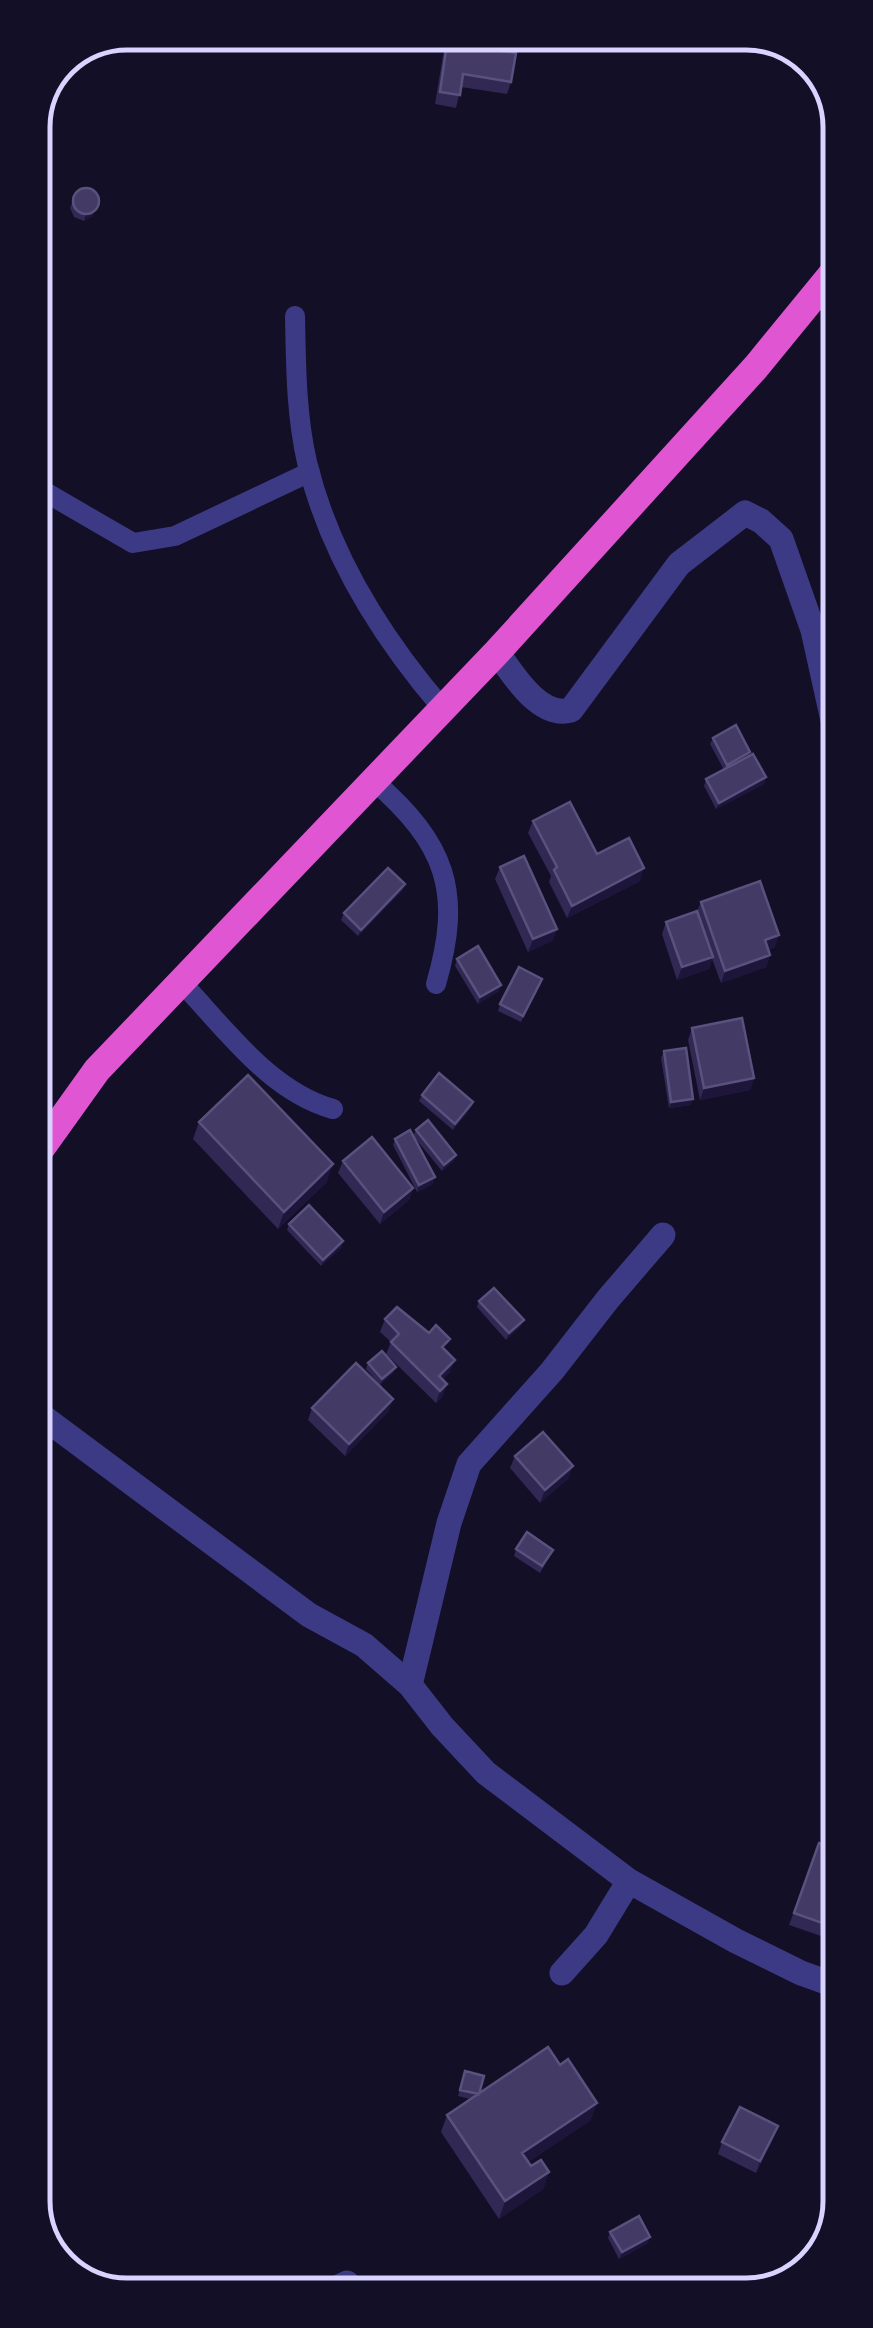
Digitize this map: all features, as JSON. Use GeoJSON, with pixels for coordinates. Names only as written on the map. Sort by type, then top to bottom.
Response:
{"type":"FeatureCollection","features":[{"type":"Feature","properties":{"kind":"highway"},"geometry":{"type":"LineString","coordinates":[[50,1135],[96,1070],[496,652],[756,368],[823,286]]}},
{"type":"Feature","properties":{"kind":"street"},"geometry":{"type":"LineString","coordinates":[[496,652],[549,710],[571,710],[679,564],[745,513],[762,521],[780,539],[813,630],[823,675]]}},
{"type":"Feature","properties":{"kind":"street"},"geometry":{"type":"LineString","coordinates":[[410,1685],[448,1523],[469,1464],[664,1235]]}},
{"type":"Feature","properties":{"kind":"street"},"geometry":{"type":"LineString","coordinates":[[50,1422],[284,1597],[364,1644],[410,1685],[486,1773],[629,1881],[736,1941],[823,1981]]}},
{"type":"Feature","properties":{"kind":"street"},"geometry":{"type":"LineString","coordinates":[[562,1973],[596,1935],[629,1881]]}},
{"type":"Feature","properties":{"kind":"lane"},"geometry":{"type":"LineString","coordinates":[[296,316],[296,392],[310,472],[328,527],[404,664],[443,709]]}},
{"type":"Feature","properties":{"kind":"lane"},"geometry":{"type":"LineString","coordinates":[[50,496],[133,543],[175,536],[310,472]]}},
{"type":"Feature","properties":{"kind":"lane"},"geometry":{"type":"LineString","coordinates":[[374,781],[421,827],[449,893],[448,942],[436,984]]}},
{"type":"Feature","properties":{"kind":"lane"},"geometry":{"type":"LineString","coordinates":[[181,982],[271,1075],[306,1101],[332,1109]]}},
{"type":"Feature","properties":{"kind":"building"},"geometry":{"type":"Polygon","coordinates":[[[446,50],[516,53],[511,82],[463,74],[460,95],[440,92],[446,50]]]}},
{"type":"Feature","properties":{"kind":"building"},"geometry":{"type":"Polygon","coordinates":[[[86,188],[95,192],[99,201],[95,210],[86,214],[77,210],[73,201],[77,192],[86,188]]]}},
{"type":"Feature","properties":{"kind":"building"},"geometry":{"type":"Polygon","coordinates":[[[736,725],[750,752],[727,765],[713,738],[736,725]]]}},
{"type":"Feature","properties":{"kind":"building"},"geometry":{"type":"Polygon","coordinates":[[[753,754],[766,777],[719,803],[706,779],[753,754]]]}},
{"type":"Feature","properties":{"kind":"building"},"geometry":{"type":"Polygon","coordinates":[[[570,802],[597,854],[629,838],[644,868],[572,906],[533,821],[570,802]]]}},
{"type":"Feature","properties":{"kind":"building"},"geometry":{"type":"Polygon","coordinates":[[[524,856],[557,929],[533,939],[500,867],[524,856]]]}},
{"type":"Feature","properties":{"kind":"building"},"geometry":{"type":"Polygon","coordinates":[[[388,868],[405,884],[361,930],[344,913],[388,868]]]}},
{"type":"Feature","properties":{"kind":"building"},"geometry":{"type":"Polygon","coordinates":[[[760,881],[779,935],[765,940],[770,955],[725,971],[701,902],[760,881]]]}},
{"type":"Feature","properties":{"kind":"building"},"geometry":{"type":"Polygon","coordinates":[[[697,911],[713,957],[682,967],[666,922],[697,911]]]}},
{"type":"Feature","properties":{"kind":"building"},"geometry":{"type":"Polygon","coordinates":[[[478,946],[501,985],[480,997],[457,959],[478,946]]]}},
{"type":"Feature","properties":{"kind":"building"},"geometry":{"type":"Polygon","coordinates":[[[519,967],[542,979],[523,1016],[500,1004],[519,967]]]}},
{"type":"Feature","properties":{"kind":"building"},"geometry":{"type":"Polygon","coordinates":[[[742,1018],[754,1078],[704,1088],[692,1028],[742,1018]]]}},
{"type":"Feature","properties":{"kind":"building"},"geometry":{"type":"Polygon","coordinates":[[[686,1048],[693,1099],[671,1102],[664,1051],[686,1048]]]}},
{"type":"Feature","properties":{"kind":"building"},"geometry":{"type":"Polygon","coordinates":[[[439,1073],[473,1102],[455,1124],[422,1095],[439,1073]]]}},
{"type":"Feature","properties":{"kind":"building"},"geometry":{"type":"Polygon","coordinates":[[[248,1075],[333,1164],[284,1212],[199,1122],[248,1075]]]}},
{"type":"Feature","properties":{"kind":"building"},"geometry":{"type":"Polygon","coordinates":[[[428,1120],[456,1155],[444,1165],[416,1130],[428,1120]]]}},
{"type":"Feature","properties":{"kind":"building"},"geometry":{"type":"Polygon","coordinates":[[[410,1130],[435,1177],[419,1185],[395,1139],[410,1130]]]}},
{"type":"Feature","properties":{"kind":"building"},"geometry":{"type":"Polygon","coordinates":[[[372,1137],[413,1188],[384,1212],[343,1161],[372,1137]]]}},
{"type":"Feature","properties":{"kind":"building"},"geometry":{"type":"Polygon","coordinates":[[[309,1205],[343,1241],[323,1260],[289,1224],[309,1205]]]}},
{"type":"Feature","properties":{"kind":"building"},"geometry":{"type":"Polygon","coordinates":[[[494,1288],[524,1320],[509,1333],[479,1301],[494,1288]]]}},
{"type":"Feature","properties":{"kind":"building"},"geometry":{"type":"Polygon","coordinates":[[[397,1307],[429,1333],[436,1325],[450,1339],[442,1347],[455,1360],[439,1376],[447,1384],[440,1391],[391,1342],[399,1334],[385,1319],[397,1307]]]}},
{"type":"Feature","properties":{"kind":"building"},"geometry":{"type":"Polygon","coordinates":[[[382,1351],[396,1367],[382,1379],[368,1363],[382,1351]]]}},
{"type":"Feature","properties":{"kind":"building"},"geometry":{"type":"Polygon","coordinates":[[[356,1363],[393,1399],[349,1444],[312,1408],[356,1363]]]}},
{"type":"Feature","properties":{"kind":"building"},"geometry":{"type":"Polygon","coordinates":[[[543,1432],[573,1466],[545,1490],[515,1456],[543,1432]]]}},
{"type":"Feature","properties":{"kind":"building"},"geometry":{"type":"Polygon","coordinates":[[[527,1532],[553,1550],[542,1566],[516,1549],[527,1532]]]}},
{"type":"Feature","properties":{"kind":"building"},"geometry":{"type":"Polygon","coordinates":[[[819,1843],[823,1845],[823,1923],[794,1913],[819,1843]]]}},
{"type":"Feature","properties":{"kind":"building"},"geometry":{"type":"Polygon","coordinates":[[[548,2047],[560,2065],[568,2059],[597,2103],[522,2153],[531,2166],[541,2160],[549,2172],[505,2201],[447,2115],[548,2047]]]}},
{"type":"Feature","properties":{"kind":"building"},"geometry":{"type":"Polygon","coordinates":[[[465,2071],[484,2076],[479,2094],[460,2090],[465,2071]]]}},
{"type":"Feature","properties":{"kind":"building"},"geometry":{"type":"Polygon","coordinates":[[[740,2107],[778,2126],[760,2161],[722,2142],[740,2107]]]}},
{"type":"Feature","properties":{"kind":"building"},"geometry":{"type":"Polygon","coordinates":[[[639,2216],[650,2237],[622,2252],[610,2232],[639,2216]]]}}]}
